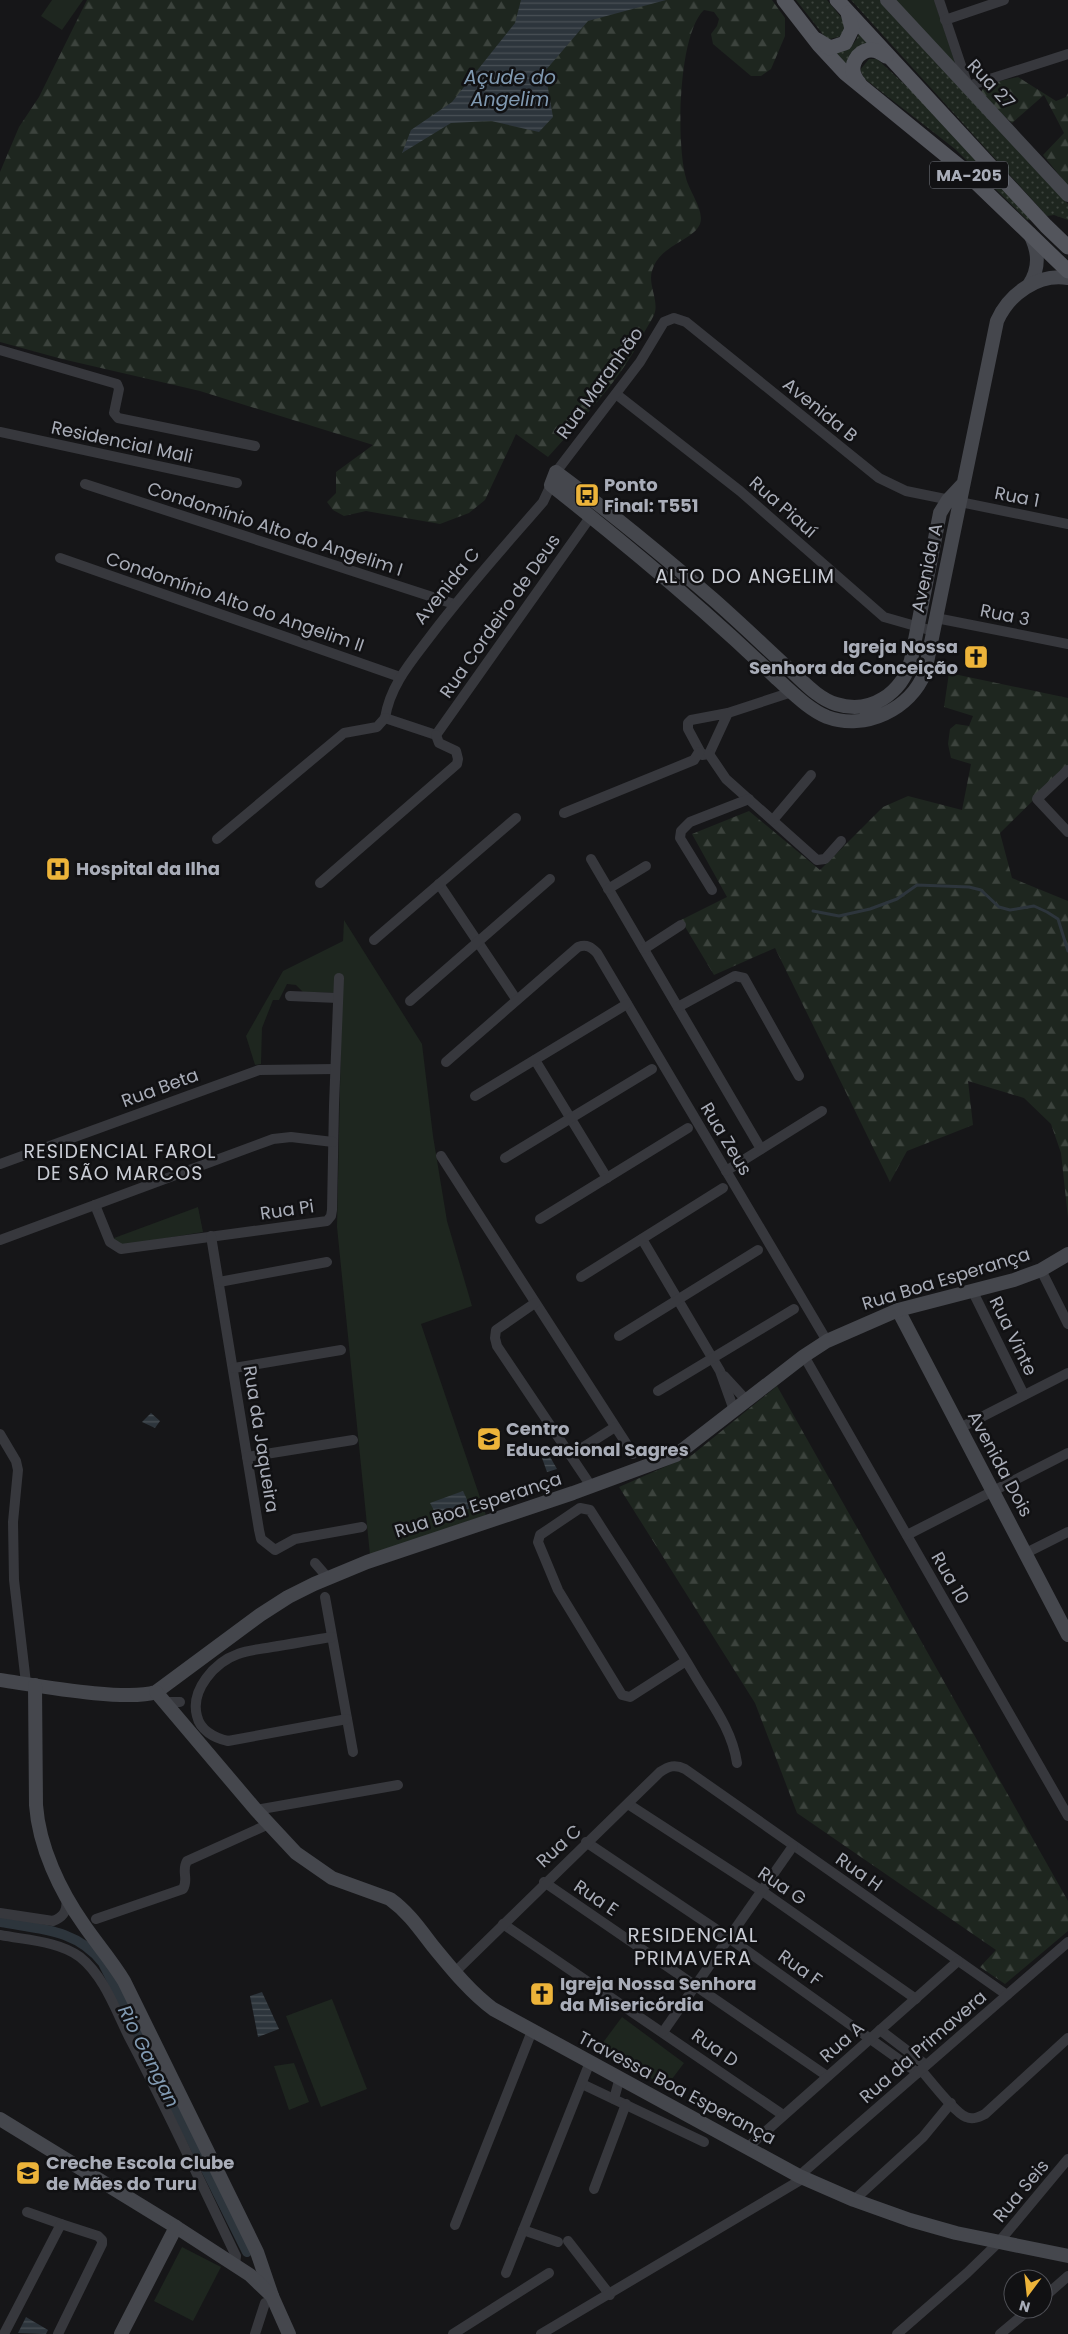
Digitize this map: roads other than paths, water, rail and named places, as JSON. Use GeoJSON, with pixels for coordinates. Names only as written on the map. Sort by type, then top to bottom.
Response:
{"type":"FeatureCollection","features":[{"type":"Feature","properties":{"kind":"main road","name":"MA-205"},"geometry":{"type":"LineString","coordinates":[[784,0],[838,66],[942,150],[1068,271]]}},
{"type":"Feature","properties":{"kind":"main road","name":"MA-205"},"geometry":{"type":"LineString","coordinates":[[841,4],[1046,226],[1068,247]]}},
{"type":"Feature","properties":{"kind":"main road"},"geometry":{"type":"LineString","coordinates":[[804,26],[823,46],[830,48],[841,46],[848,40],[852,29],[851,20],[841,4]]}},
{"type":"Feature","properties":{"kind":"main road"},"geometry":{"type":"LineString","coordinates":[[863,88],[855,79],[853,72],[854,63],[858,56],[865,50],[874,50],[891,60]]}},
{"type":"Feature","properties":{"kind":"street","name":"Rua 27"},"geometry":{"type":"LineString","coordinates":[[887,0],[1068,194]]}},
{"type":"Feature","properties":{"kind":"street"},"geometry":{"type":"LineString","coordinates":[[939,0],[968,86],[1068,54]]}},
{"type":"Feature","properties":{"kind":"street"},"geometry":{"type":"LineString","coordinates":[[945,20],[1004,0]]}},
{"type":"Feature","properties":{"kind":"street","name":"Avenida A"},"geometry":{"type":"LineString","coordinates":[[1029,285],[1038,264],[1036,248],[1030,234]]}},
{"type":"Feature","properties":{"kind":"street","name":"Avenida A"},"geometry":{"type":"LineString","coordinates":[[792,692],[812,709],[839,720],[865,720],[890,711],[904,702],[921,681],[934,624],[954,501],[963,484],[997,321],[1009,303],[1029,285],[1051,276],[1068,278]]}},
{"type":"Feature","properties":{"kind":"street","name":"Rua Maranhão"},"geometry":{"type":"LineString","coordinates":[[553,479],[640,362],[664,322],[674,318]]}},
{"type":"Feature","properties":{"kind":"street","name":"Avenida B"},"geometry":{"type":"LineString","coordinates":[[674,318],[686,322],[885,482],[906,491],[954,501]]}},
{"type":"Feature","properties":{"kind":"street"},"geometry":{"type":"LineString","coordinates":[[0,350],[117,384],[119,388],[114,413],[118,418],[255,446]]}},
{"type":"Feature","properties":{"kind":"street","name":"Rua Piauí"},"geometry":{"type":"LineString","coordinates":[[616,394],[740,491],[884,617],[918,627],[934,624]]}},
{"type":"Feature","properties":{"kind":"street","name":"Residencial Mali"},"geometry":{"type":"LineString","coordinates":[[0,432],[237,483]]}},
{"type":"Feature","properties":{"kind":"street"},"geometry":{"type":"LineString","coordinates":[[553,479],[591,516],[703,611],[792,692],[728,713],[694,719],[688,723],[688,728],[704,753],[726,780],[817,860],[825,859],[841,840]]}},
{"type":"Feature","properties":{"kind":"street"},"geometry":{"type":"LineString","coordinates":[[553,479],[713,599],[703,611]]}},
{"type":"Feature","properties":{"kind":"street","name":"Avenida C"},"geometry":{"type":"LineString","coordinates":[[385,718],[391,693],[400,677],[454,604],[542,502],[553,479]]}},
{"type":"Feature","properties":{"kind":"street","name":"Condomínio Alto do Angelim I"},"geometry":{"type":"LineString","coordinates":[[85,484],[454,604]]}},
{"type":"Feature","properties":{"kind":"street","name":"Avenida A"},"geometry":{"type":"LineString","coordinates":[[713,599],[816,693],[838,705],[864,706],[885,699],[900,686],[908,670],[940,513],[954,501]]}},
{"type":"Feature","properties":{"kind":"street","name":"Rua 1"},"geometry":{"type":"LineString","coordinates":[[954,501],[1068,524]]}},
{"type":"Feature","properties":{"kind":"street","name":"Rua Cordeiro de Deus"},"geometry":{"type":"LineString","coordinates":[[436,735],[591,516]]}},
{"type":"Feature","properties":{"kind":"street","name":"Condomínio Alto do Angelim II"},"geometry":{"type":"LineString","coordinates":[[60,558],[400,677]]}},
{"type":"Feature","properties":{"kind":"street","name":"Rua 3"},"geometry":{"type":"LineString","coordinates":[[934,624],[1068,644]]}},
{"type":"Feature","properties":{"kind":"street"},"geometry":{"type":"LineString","coordinates":[[564,813],[694,760],[704,753],[728,713]]}},
{"type":"Feature","properties":{"kind":"street"},"geometry":{"type":"LineString","coordinates":[[216,838],[344,733],[377,727],[385,718],[436,735],[439,743],[456,751],[457,764],[320,883]]}},
{"type":"Feature","properties":{"kind":"street"},"geometry":{"type":"LineString","coordinates":[[1068,770],[1037,799],[1068,832]]}},
{"type":"Feature","properties":{"kind":"street"},"geometry":{"type":"LineString","coordinates":[[773,820],[811,775]]}},
{"type":"Feature","properties":{"kind":"street"},"geometry":{"type":"LineString","coordinates":[[712,890],[680,838],[681,831],[690,822],[749,799]]}},
{"type":"Feature","properties":{"kind":"street"},"geometry":{"type":"LineString","coordinates":[[374,940],[516,818]]}},
{"type":"Feature","properties":{"kind":"street"},"geometry":{"type":"LineString","coordinates":[[591,859],[761,1149]]}},
{"type":"Feature","properties":{"kind":"street"},"geometry":{"type":"LineString","coordinates":[[608,889],[646,866]]}},
{"type":"Feature","properties":{"kind":"street"},"geometry":{"type":"LineString","coordinates":[[410,1001],[550,878]]}},
{"type":"Feature","properties":{"kind":"street"},"geometry":{"type":"LineString","coordinates":[[439,884],[516,999],[446,1062]]}},
{"type":"Feature","properties":{"kind":"street"},"geometry":{"type":"LineString","coordinates":[[644,949],[681,925]]}},
{"type":"Feature","properties":{"kind":"street","name":"Rua Zeus"},"geometry":{"type":"LineString","coordinates":[[516,999],[578,947],[585,945],[597,953],[827,1342]]}},
{"type":"Feature","properties":{"kind":"street"},"geometry":{"type":"LineString","coordinates":[[678,1008],[735,976],[744,978],[799,1076]]}},
{"type":"Feature","properties":{"kind":"street","name":"Rua Pi"},"geometry":{"type":"LineString","coordinates":[[95,1206],[110,1242],[117,1248],[327,1221],[332,1210],[339,978]]}},
{"type":"Feature","properties":{"kind":"street"},"geometry":{"type":"LineString","coordinates":[[290,996],[338,998]]}},
{"type":"Feature","properties":{"kind":"street"},"geometry":{"type":"LineString","coordinates":[[475,1096],[627,1004]]}},
{"type":"Feature","properties":{"kind":"street"},"geometry":{"type":"LineString","coordinates":[[535,1060],[607,1178]]}},
{"type":"Feature","properties":{"kind":"street","name":"Rua Beta"},"geometry":{"type":"LineString","coordinates":[[0,1164],[259,1070],[335,1069]]}},
{"type":"Feature","properties":{"kind":"street"},"geometry":{"type":"LineString","coordinates":[[505,1158],[652,1070]]}},
{"type":"Feature","properties":{"kind":"street"},"geometry":{"type":"LineString","coordinates":[[726,1171],[822,1111]]}},
{"type":"Feature","properties":{"kind":"street"},"geometry":{"type":"LineString","coordinates":[[540,1219],[688,1128]]}},
{"type":"Feature","properties":{"kind":"street"},"geometry":{"type":"LineString","coordinates":[[0,1240],[273,1139],[291,1138],[333,1142]]}},
{"type":"Feature","properties":{"kind":"street"},"geometry":{"type":"LineString","coordinates":[[440,1156],[633,1454]]}},
{"type":"Feature","properties":{"kind":"street"},"geometry":{"type":"LineString","coordinates":[[581,1277],[723,1188]]}},
{"type":"Feature","properties":{"kind":"street","name":"Rua da Jaqueira"},"geometry":{"type":"LineString","coordinates":[[211,1236],[262,1539],[275,1550],[295,1539],[362,1527]]}},
{"type":"Feature","properties":{"kind":"street"},"geometry":{"type":"LineString","coordinates":[[642,1239],[712,1359],[720,1371],[747,1401]]}},
{"type":"Feature","properties":{"kind":"street"},"geometry":{"type":"LineString","coordinates":[[620,1336],[758,1250]]}},
{"type":"Feature","properties":{"kind":"street","name":"Rua Boa Esperança"},"geometry":{"type":"LineString","coordinates":[[161,1697],[268,1609],[288,1597],[367,1562],[573,1493],[676,1455],[804,1356],[827,1342],[898,1310],[973,1292],[1041,1270],[1068,1254]]}},
{"type":"Feature","properties":{"kind":"street"},"geometry":{"type":"LineString","coordinates":[[219,1282],[327,1262]]}},
{"type":"Feature","properties":{"kind":"street"},"geometry":{"type":"LineString","coordinates":[[1041,1270],[1068,1324]]}},
{"type":"Feature","properties":{"kind":"street","name":"Rua Vinte"},"geometry":{"type":"LineString","coordinates":[[973,1292],[1024,1395]]}},
{"type":"Feature","properties":{"kind":"street"},"geometry":{"type":"LineString","coordinates":[[535,1303],[496,1330],[494,1338],[502,1356],[591,1486]]}},
{"type":"Feature","properties":{"kind":"street"},"geometry":{"type":"LineString","coordinates":[[658,1391],[794,1308]]}},
{"type":"Feature","properties":{"kind":"street","name":"Avenida Dois"},"geometry":{"type":"LineString","coordinates":[[898,1310],[1026,1553],[1064,1616],[1068,1634]]}},
{"type":"Feature","properties":{"kind":"street"},"geometry":{"type":"LineString","coordinates":[[234,1368],[341,1350]]}},
{"type":"Feature","properties":{"kind":"street","name":"Rua 10"},"geometry":{"type":"LineString","coordinates":[[804,1356],[1068,1816]]}},
{"type":"Feature","properties":{"kind":"street"},"geometry":{"type":"LineString","coordinates":[[720,1371],[734,1410]]}},
{"type":"Feature","properties":{"kind":"street"},"geometry":{"type":"LineString","coordinates":[[960,1428],[1068,1373]]}},
{"type":"Feature","properties":{"kind":"street"},"geometry":{"type":"LineString","coordinates":[[571,1455],[615,1427]]}},
{"type":"Feature","properties":{"kind":"street"},"geometry":{"type":"LineString","coordinates":[[0,1434],[16,1462],[18,1470],[13,1522],[14,1580],[31,1684],[37,1820],[46,1853],[83,1924],[113,1962],[124,1981],[257,2252],[269,2300],[255,2334]]}},
{"type":"Feature","properties":{"kind":"street"},"geometry":{"type":"LineString","coordinates":[[247,1457],[353,1440]]}},
{"type":"Feature","properties":{"kind":"street"},"geometry":{"type":"LineString","coordinates":[[907,1535],[1068,1454]]}},
{"type":"Feature","properties":{"kind":"street"},"geometry":{"type":"LineString","coordinates":[[573,1493],[580,1508]]}},
{"type":"Feature","properties":{"kind":"street","name":"Rua Boa Esperança"},"geometry":{"type":"LineString","coordinates":[[686,1661],[630,1697],[622,1695],[558,1590],[538,1542],[540,1535],[580,1508],[590,1510],[686,1661],[728,1731],[734,1745],[737,1762]]}},
{"type":"Feature","properties":{"kind":"street"},"geometry":{"type":"LineString","coordinates":[[1026,1553],[1068,1532]]}},
{"type":"Feature","properties":{"kind":"street"},"geometry":{"type":"LineString","coordinates":[[315,1563],[328,1578]]}},
{"type":"Feature","properties":{"kind":"street"},"geometry":{"type":"LineString","coordinates":[[326,1597],[354,1752]]}},
{"type":"Feature","properties":{"kind":"street"},"geometry":{"type":"LineString","coordinates":[[332,1637],[237,1654],[215,1668],[206,1679],[196,1698],[197,1717],[200,1724],[211,1735],[228,1741],[347,1718]]}},
{"type":"Feature","properties":{"kind":"street"},"geometry":{"type":"LineString","coordinates":[[0,1680],[161,1697],[180,1702]]}},
{"type":"Feature","properties":{"kind":"street","name":"Travessa Boa Esperança"},"geometry":{"type":"LineString","coordinates":[[161,1697],[201,1742],[256,1810],[296,1853],[332,1878],[390,1899],[398,1905],[414,1921],[469,1989],[493,2009],[747,2148],[802,2177],[854,2200],[910,2220],[998,2243],[1068,2256]]}},
{"type":"Feature","properties":{"kind":"street","name":"Rua C"},"geometry":{"type":"LineString","coordinates":[[454,1972],[544,1882],[660,1772],[670,1766],[680,1766],[693,1775]]}},
{"type":"Feature","properties":{"kind":"street","name":"Rua H"},"geometry":{"type":"LineString","coordinates":[[693,1775],[1007,1995]]}},
{"type":"Feature","properties":{"kind":"street"},"geometry":{"type":"LineString","coordinates":[[256,1810],[398,1785]]}},
{"type":"Feature","properties":{"kind":"street","name":"Rua G"},"geometry":{"type":"LineString","coordinates":[[628,1804],[762,1891],[916,1999]]}},
{"type":"Feature","properties":{"kind":"street"},"geometry":{"type":"LineString","coordinates":[[96,1918],[183,1889],[186,1880],[184,1868],[187,1861],[269,1824]]}},
{"type":"Feature","properties":{"kind":"street","name":"Rua F"},"geometry":{"type":"LineString","coordinates":[[586,1842],[729,1938],[871,2038],[922,2069]]}},
{"type":"Feature","properties":{"kind":"street"},"geometry":{"type":"LineString","coordinates":[[663,2032],[793,1846]]}},
{"type":"Feature","properties":{"kind":"street","name":"Rua E"},"geometry":{"type":"LineString","coordinates":[[544,1882],[827,2076]]}},
{"type":"Feature","properties":{"kind":"street"},"geometry":{"type":"LineString","coordinates":[[0,1913],[53,1922],[65,1914],[67,1907],[65,1892]]}},
{"type":"Feature","properties":{"kind":"street","name":"Rua D"},"geometry":{"type":"LineString","coordinates":[[503,1924],[783,2115]]}},
{"type":"Feature","properties":{"kind":"street"},"geometry":{"type":"LineString","coordinates":[[0,1934],[71,1951],[86,1962],[100,1980],[145,2067],[236,2256],[235,2265]]}},
{"type":"Feature","properties":{"kind":"street","name":"Rua da Primavera"},"geometry":{"type":"LineString","coordinates":[[542,2334],[610,2295],[802,2177],[1068,1942]]}},
{"type":"Feature","properties":{"kind":"street","name":"Rua A"},"geometry":{"type":"LineString","coordinates":[[747,2148],[958,1961]]}},
{"type":"Feature","properties":{"kind":"street"},"geometry":{"type":"LineString","coordinates":[[880,2030],[922,2069],[950,2103],[966,2117],[974,2118],[986,2114],[1068,2038]]}},
{"type":"Feature","properties":{"kind":"street"},"geometry":{"type":"LineString","coordinates":[[455,2225],[532,2031]]}},
{"type":"Feature","properties":{"kind":"street"},"geometry":{"type":"LineString","coordinates":[[506,2273],[590,2062]]}},
{"type":"Feature","properties":{"kind":"street"},"geometry":{"type":"LineString","coordinates":[[614,2099],[620,2077]]}},
{"type":"Feature","properties":{"kind":"street"},"geometry":{"type":"LineString","coordinates":[[582,2084],[704,2142]]}},
{"type":"Feature","properties":{"kind":"street"},"geometry":{"type":"LineString","coordinates":[[854,2200],[923,2137],[950,2103]]}},
{"type":"Feature","properties":{"kind":"street"},"geometry":{"type":"LineString","coordinates":[[594,2189],[626,2104]]}},
{"type":"Feature","properties":{"kind":"street"},"geometry":{"type":"LineString","coordinates":[[0,2119],[176,2227],[262,2285],[289,2334]]}},
{"type":"Feature","properties":{"kind":"street","name":"Rua Seis"},"geometry":{"type":"LineString","coordinates":[[897,2334],[967,2273],[998,2243],[1068,2159]]}},
{"type":"Feature","properties":{"kind":"street"},"geometry":{"type":"LineString","coordinates":[[26,2212],[98,2236],[102,2240],[102,2244],[58,2334]]}},
{"type":"Feature","properties":{"kind":"street"},"geometry":{"type":"LineString","coordinates":[[4,2334],[61,2224]]}},
{"type":"Feature","properties":{"kind":"street"},"geometry":{"type":"LineString","coordinates":[[121,2334],[176,2227]]}},
{"type":"Feature","properties":{"kind":"street"},"geometry":{"type":"LineString","coordinates":[[524,2230],[563,2242],[610,2295]]}},
{"type":"Feature","properties":{"kind":"street"},"geometry":{"type":"LineString","coordinates":[[235,2265],[251,2262],[257,2252]]}},
{"type":"Feature","properties":{"kind":"street"},"geometry":{"type":"LineString","coordinates":[[453,2334],[549,2273]]}},
{"type":"Feature","properties":{"kind":"street"},"geometry":{"type":"LineString","coordinates":[[1053,2289],[1068,2276]]}},
{"type":"Feature","properties":{"kind":"street"},"geometry":{"type":"LineString","coordinates":[[1000,2334],[1018,2319]]}},
{"type":"Feature","properties":{"kind":"water","name":"Açude do Angelim"},"geometry":{"type":"Polygon","coordinates":[[[521,0],[666,0],[588,21],[545,71],[553,117],[539,132],[491,121],[451,123],[402,153],[411,130],[452,102],[515,23],[521,0]]]}},
{"type":"Feature","properties":{"kind":"water"},"geometry":{"type":"Polygon","coordinates":[[[151,1413],[160,1421],[155,1428],[142,1422],[151,1413]]]}},
{"type":"Feature","properties":{"kind":"water"},"geometry":{"type":"Polygon","coordinates":[[[549,1455],[557,1469],[547,1472],[542,1458],[549,1455]]]}},
{"type":"Feature","properties":{"kind":"water"},"geometry":{"type":"Polygon","coordinates":[[[463,1491],[471,1508],[438,1518],[430,1503],[463,1491]]]}},
{"type":"Feature","properties":{"kind":"water"},"geometry":{"type":"Polygon","coordinates":[[[262,1992],[279,2029],[258,2037],[250,1996],[262,1992]]]}},
{"type":"Feature","properties":{"kind":"water"},"geometry":{"type":"Polygon","coordinates":[[[26,2317],[48,2330],[46,2334],[18,2333],[26,2317]]]}},
{"type":"Feature","properties":{"kind":"waterway"},"geometry":{"type":"LineString","coordinates":[[813,911],[839,916],[870,909],[897,899],[917,885],[969,887],[981,890],[999,907],[1010,910],[1034,906],[1058,919],[1068,951]]}},
{"type":"Feature","properties":{"kind":"waterway","name":"Rio Gangan"},"geometry":{"type":"LineString","coordinates":[[0,1922],[43,1929],[69,1937],[93,1952],[103,1963],[247,2252]]}},
{"type":"Feature","properties":{"kind":"place","name":"Ponto Final: T551"},"geometry":{"type":"Point","coordinates":[587,495]}},
{"type":"Feature","properties":{"kind":"place","name":"Igreja Nossa Senhora da Conceição"},"geometry":{"type":"Point","coordinates":[976,657]}},
{"type":"Feature","properties":{"kind":"place","name":"Hospital da Ilha"},"geometry":{"type":"Point","coordinates":[58,869]}},
{"type":"Feature","properties":{"kind":"place","name":"Centro Educacional Sagres"},"geometry":{"type":"Point","coordinates":[489,1439]}},
{"type":"Feature","properties":{"kind":"place","name":"Igreja Nossa Senhora da Misericórdia"},"geometry":{"type":"Point","coordinates":[542,1994]}},
{"type":"Feature","properties":{"kind":"place","name":"Creche Escola Clube de Mães do Turu"},"geometry":{"type":"Point","coordinates":[28,2173]}},
{"type":"Feature","properties":{"kind":"district","name":"ALTO DO ANGELIM"},"geometry":{"type":"Point","coordinates":[745,576]}},
{"type":"Feature","properties":{"kind":"district","name":"RESIDENCIAL FAROL DE SÃO MARCOS"},"geometry":{"type":"Point","coordinates":[120,1162]}},
{"type":"Feature","properties":{"kind":"district","name":"RESIDENCIAL PRIMAVERA"},"geometry":{"type":"Point","coordinates":[693,1946]}}]}
